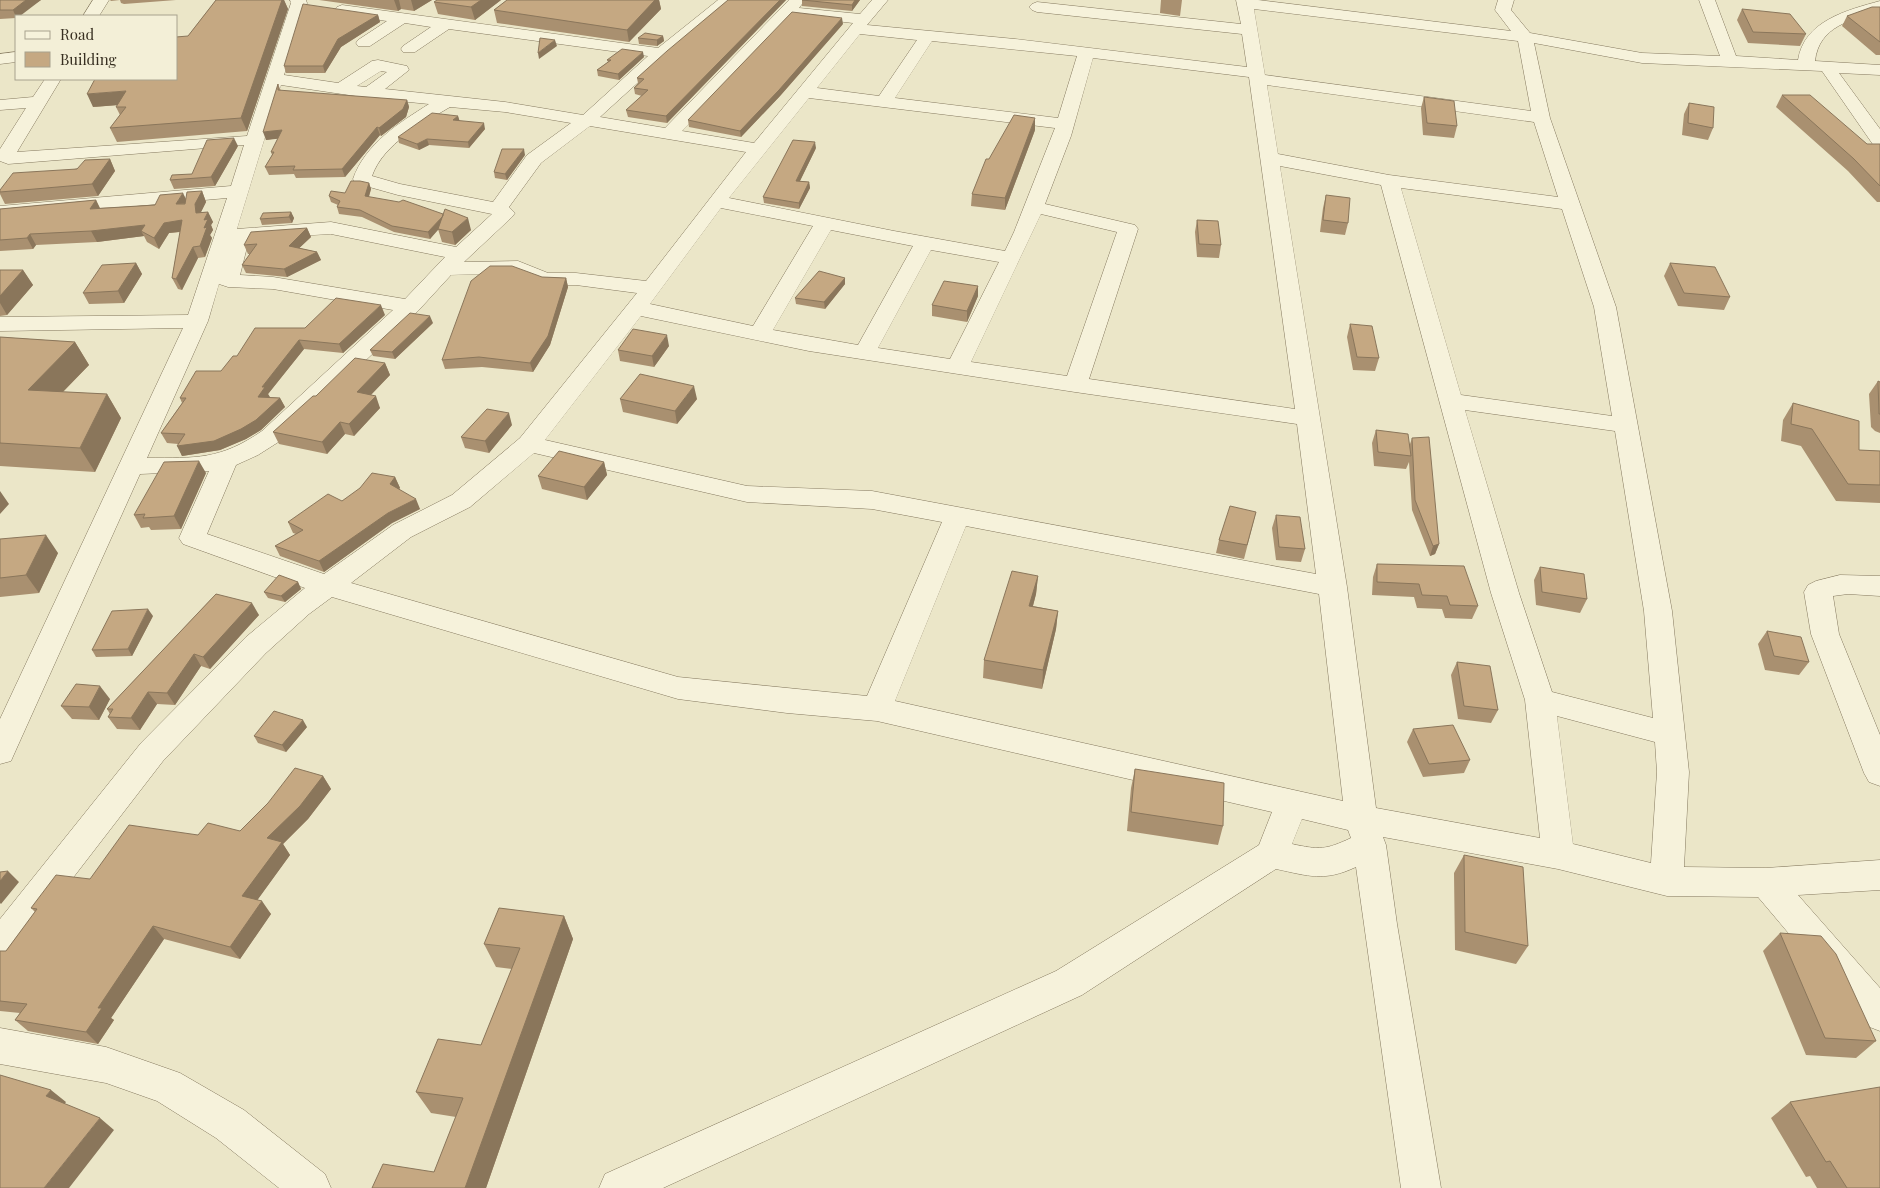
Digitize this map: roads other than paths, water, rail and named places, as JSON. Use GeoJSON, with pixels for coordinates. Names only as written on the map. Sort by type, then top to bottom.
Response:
{"type":"FeatureCollection","features":[{"type":"Feature","properties":{"kind":"street"},"geometry":{"type":"LineString","coordinates":[[92,15],[101,0]]}},
{"type":"Feature","properties":{"kind":"street"},"geometry":{"type":"LineString","coordinates":[[498,209],[534,160],[588,119],[661,53],[727,0]]}},
{"type":"Feature","properties":{"kind":"street"},"geometry":{"type":"LineString","coordinates":[[0,946],[152,752],[256,645],[298,607],[402,531],[461,501],[529,444],[652,288],[716,201],[880,0]]}},
{"type":"Feature","properties":{"kind":"street"},"geometry":{"type":"LineString","coordinates":[[1506,0],[1503,10],[1525,37],[1541,118],[1605,307],[1658,611],[1673,772],[1667,881]]}},
{"type":"Feature","properties":{"kind":"street"},"geometry":{"type":"LineString","coordinates":[[1707,0],[1730,61]]}},
{"type":"Feature","properties":{"kind":"street"},"geometry":{"type":"LineString","coordinates":[[1420,1188],[1366,832],[1309,418],[1270,158],[1244,2],[1525,37],[1642,58],[1880,70]]}},
{"type":"Feature","properties":{"kind":"street"},"geometry":{"type":"LineString","coordinates":[[0,752],[197,321],[257,138],[284,80],[304,4],[444,25],[475,37],[496,37],[513,34],[661,53]]}},
{"type":"Feature","properties":{"kind":"street"},"geometry":{"type":"LineString","coordinates":[[1015,44],[1039,4],[1149,13],[1249,30]]}},
{"type":"Feature","properties":{"kind":"street"},"geometry":{"type":"LineString","coordinates":[[670,133],[793,6],[859,24],[927,36],[1086,53],[1541,118]]}},
{"type":"Feature","properties":{"kind":"street"},"geometry":{"type":"LineString","coordinates":[[1806,66],[1808,50],[1823,28],[1844,16],[1880,6]]}},
{"type":"Feature","properties":{"kind":"street"},"geometry":{"type":"LineString","coordinates":[[364,42],[408,19],[433,9]]}},
{"type":"Feature","properties":{"kind":"street"},"geometry":{"type":"LineString","coordinates":[[475,37],[495,14]]}},
{"type":"Feature","properties":{"kind":"street"},"geometry":{"type":"LineString","coordinates":[[409,49],[444,25]]}},
{"type":"Feature","properties":{"kind":"street"},"geometry":{"type":"LineString","coordinates":[[883,102],[927,36]]}},
{"type":"Feature","properties":{"kind":"street"},"geometry":{"type":"LineString","coordinates":[[957,367],[1034,207],[1066,124],[1086,53]]}},
{"type":"Feature","properties":{"kind":"street"},"geometry":{"type":"LineString","coordinates":[[0,59],[15,57]]}},
{"type":"Feature","properties":{"kind":"street"},"geometry":{"type":"LineString","coordinates":[[342,88],[378,65],[401,70],[369,93]]}},
{"type":"Feature","properties":{"kind":"street"},"geometry":{"type":"LineString","coordinates":[[1827,68],[1880,142]]}},
{"type":"Feature","properties":{"kind":"street"},"geometry":{"type":"LineString","coordinates":[[284,80],[328,70]]}},
{"type":"Feature","properties":{"kind":"street"},"geometry":{"type":"LineString","coordinates":[[52,80],[5,156],[8,158],[257,138]]}},
{"type":"Feature","properties":{"kind":"street"},"geometry":{"type":"LineString","coordinates":[[284,80],[369,93],[588,119],[759,149]]}},
{"type":"Feature","properties":{"kind":"street"},"geometry":{"type":"LineString","coordinates":[[806,92],[1066,124]]}},
{"type":"Feature","properties":{"kind":"street"},"geometry":{"type":"LineString","coordinates":[[132,466],[194,464],[226,460],[252,449],[271,436],[410,306],[453,261],[505,213],[498,209],[398,189],[362,179],[367,165],[399,133],[447,101]]}},
{"type":"Feature","properties":{"kind":"street"},"geometry":{"type":"LineString","coordinates":[[0,105],[38,102]]}},
{"type":"Feature","properties":{"kind":"street"},"geometry":{"type":"LineString","coordinates":[[1270,158],[1389,181],[1570,204]]}},
{"type":"Feature","properties":{"kind":"street"},"geometry":{"type":"LineString","coordinates":[[1389,181],[1505,593],[1540,700],[1558,855]]}},
{"type":"Feature","properties":{"kind":"street"},"geometry":{"type":"LineString","coordinates":[[378,204],[398,189]]}},
{"type":"Feature","properties":{"kind":"street"},"geometry":{"type":"LineString","coordinates":[[0,212],[240,191]]}},
{"type":"Feature","properties":{"kind":"street"},"geometry":{"type":"LineString","coordinates":[[716,201],[925,243],[1011,258]]}},
{"type":"Feature","properties":{"kind":"street"},"geometry":{"type":"LineString","coordinates":[[1034,207],[1128,229],[1075,385]]}},
{"type":"Feature","properties":{"kind":"street"},"geometry":{"type":"LineString","coordinates":[[760,333],[824,223]]}},
{"type":"Feature","properties":{"kind":"street"},"geometry":{"type":"LineString","coordinates":[[410,306],[274,283],[228,281],[240,234],[331,228],[453,261],[518,267],[545,279],[576,279],[652,288]]}},
{"type":"Feature","properties":{"kind":"street"},"geometry":{"type":"LineString","coordinates":[[865,352],[925,243]]}},
{"type":"Feature","properties":{"kind":"street"},"geometry":{"type":"LineString","coordinates":[[636,308],[865,352],[1075,385],[1309,418]]}},
{"type":"Feature","properties":{"kind":"street"},"geometry":{"type":"LineString","coordinates":[[0,324],[197,321]]}},
{"type":"Feature","properties":{"kind":"street"},"geometry":{"type":"LineString","coordinates":[[1451,401],[1626,425]]}},
{"type":"Feature","properties":{"kind":"street"},"geometry":{"type":"LineString","coordinates":[[529,444],[747,494],[872,500],[1333,587]]}},
{"type":"Feature","properties":{"kind":"street"},"geometry":{"type":"LineString","coordinates":[[226,460],[192,538],[328,586],[678,688],[877,709],[1292,803],[1366,832],[1558,855],[1667,881],[1766,883],[1880,876]]}},
{"type":"Feature","properties":{"kind":"street"},"geometry":{"type":"LineString","coordinates":[[877,709],[957,516]]}},
{"type":"Feature","properties":{"kind":"street"},"geometry":{"type":"LineString","coordinates":[[1878,765],[1825,634],[1818,592],[1828,586],[1844,584],[1880,586]]}},
{"type":"Feature","properties":{"kind":"street"},"geometry":{"type":"LineString","coordinates":[[1540,700],[1669,734]]}},
{"type":"Feature","properties":{"kind":"street"},"geometry":{"type":"LineString","coordinates":[[619,1188],[1069,983],[1272,854],[1292,803]]}},
{"type":"Feature","properties":{"kind":"street"},"geometry":{"type":"LineString","coordinates":[[1272,854],[1316,863],[1332,862],[1366,832]]}},
{"type":"Feature","properties":{"kind":"street"},"geometry":{"type":"LineString","coordinates":[[1766,883],[1880,1014]]}},
{"type":"Feature","properties":{"kind":"street"},"geometry":{"type":"LineString","coordinates":[[0,1046],[106,1065],[167,1086],[230,1124],[311,1188]]}}]}
